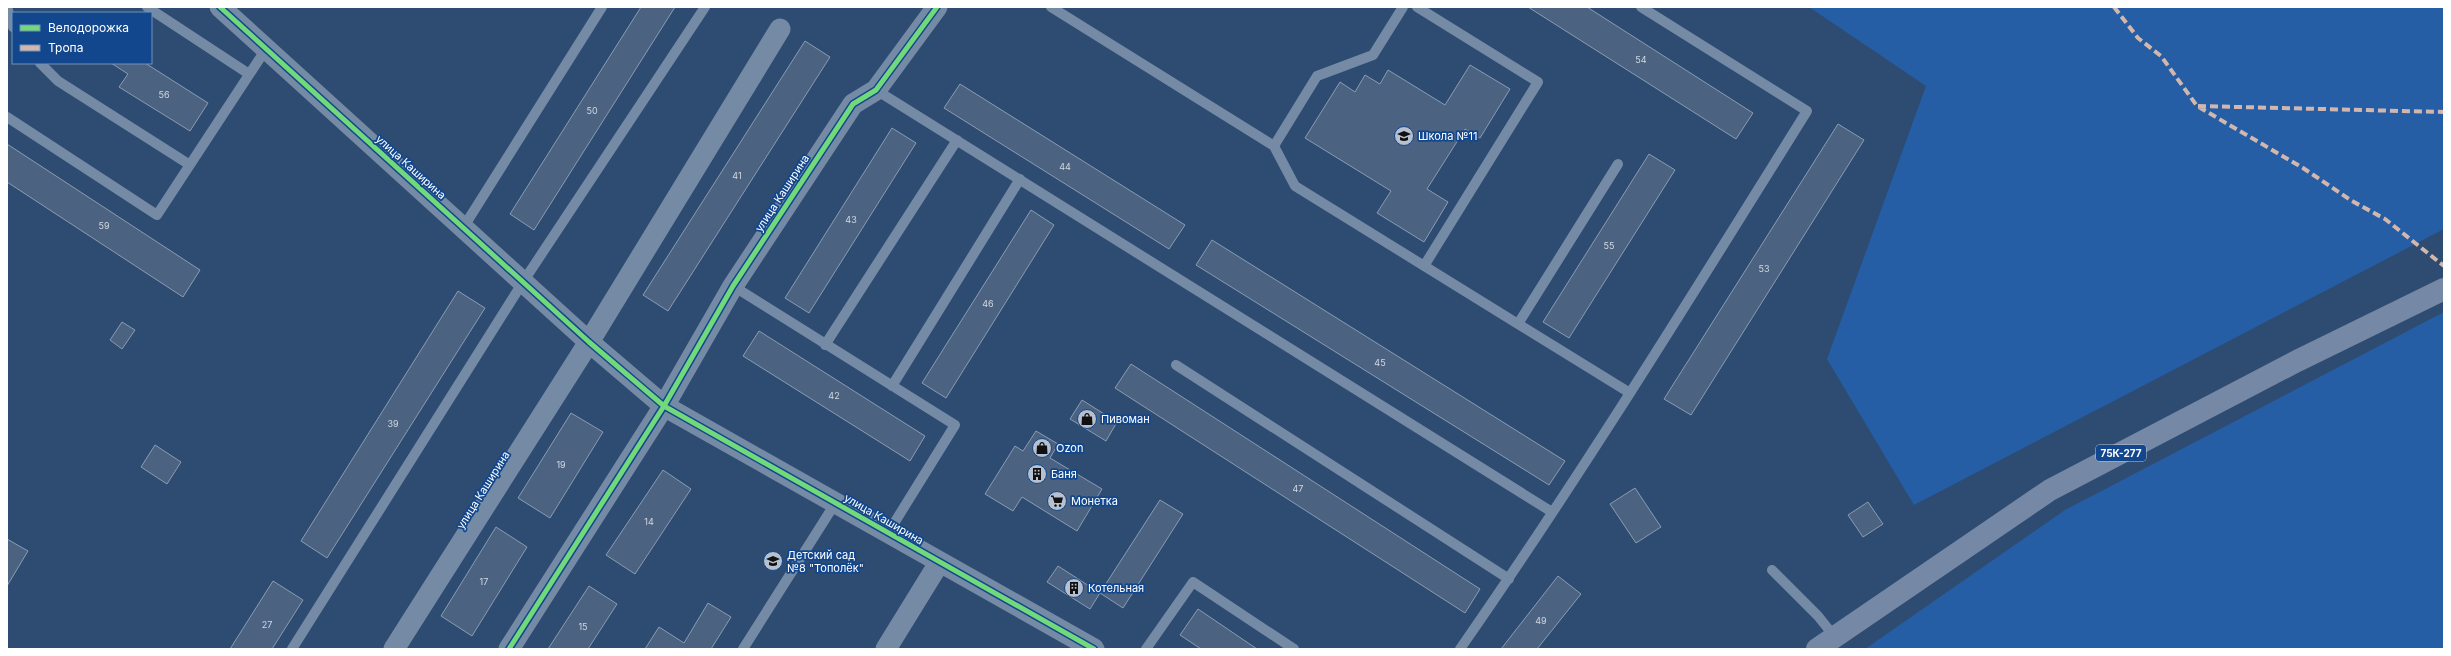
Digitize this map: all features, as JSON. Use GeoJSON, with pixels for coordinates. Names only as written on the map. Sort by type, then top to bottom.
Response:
{"type":"FeatureCollection","features":[{"type":"Feature","properties":{"kind":"main road","name":"75К-277"},"geometry":{"type":"LineString","coordinates":[[1826,643],[2050,490],[2297,361],[2444,289]]}},
{"type":"Feature","properties":{"kind":"street","name":"улица Каширина"},"geometry":{"type":"LineString","coordinates":[[220,7],[589,342],[664,406],[836,502],[939,563],[1094,649]]}},
{"type":"Feature","properties":{"kind":"street","name":"улица Каширина"},"geometry":{"type":"LineString","coordinates":[[509,649],[664,406],[733,286],[853,104],[876,90],[937,7]]}},
{"type":"Feature","properties":{"kind":"street","name":"улица Каширина"},"geometry":{"type":"LineString","coordinates":[[394,649],[589,342],[780,29]]}},
{"type":"Feature","properties":{"kind":"street"},"geometry":{"type":"LineString","coordinates":[[886,649],[939,563]]}},
{"type":"Feature","properties":{"kind":"lane"},"geometry":{"type":"LineString","coordinates":[[8,7],[12,23]]}},
{"type":"Feature","properties":{"kind":"lane"},"geometry":{"type":"LineString","coordinates":[[147,7],[249,74]]}},
{"type":"Feature","properties":{"kind":"lane"},"geometry":{"type":"LineString","coordinates":[[463,228],[602,7]]}},
{"type":"Feature","properties":{"kind":"lane"},"geometry":{"type":"LineString","coordinates":[[292,649],[523,282],[705,7]]}},
{"type":"Feature","properties":{"kind":"lane"},"geometry":{"type":"LineString","coordinates":[[1051,7],[1274,146],[1295,186],[1630,393]]}},
{"type":"Feature","properties":{"kind":"lane"},"geometry":{"type":"LineString","coordinates":[[1274,146],[1317,76],[1373,55],[1403,7]]}},
{"type":"Feature","properties":{"kind":"lane"},"geometry":{"type":"LineString","coordinates":[[1417,7],[1538,82],[1424,266]]}},
{"type":"Feature","properties":{"kind":"lane"},"geometry":{"type":"LineString","coordinates":[[1460,649],[1509,579],[1630,393],[1807,111],[1641,7]]}},
{"type":"Feature","properties":{"kind":"lane"},"geometry":{"type":"LineString","coordinates":[[7,117],[157,215],[266,49]]}},
{"type":"Feature","properties":{"kind":"lane"},"geometry":{"type":"LineString","coordinates":[[41,64],[58,81],[190,165]]}},
{"type":"Feature","properties":{"kind":"lane"},"geometry":{"type":"LineString","coordinates":[[876,90],[1552,512]]}},
{"type":"Feature","properties":{"kind":"lane"},"geometry":{"type":"LineString","coordinates":[[825,345],[957,140]]}},
{"type":"Feature","properties":{"kind":"lane"},"geometry":{"type":"LineString","coordinates":[[1518,324],[1618,164]]}},
{"type":"Feature","properties":{"kind":"lane"},"geometry":{"type":"LineString","coordinates":[[892,386],[1020,179]]}},
{"type":"Feature","properties":{"kind":"lane"},"geometry":{"type":"LineString","coordinates":[[733,286],[955,425],[888,533]]}},
{"type":"Feature","properties":{"kind":"lane"},"geometry":{"type":"LineString","coordinates":[[1176,366],[1509,579]]}},
{"type":"Feature","properties":{"kind":"lane"},"geometry":{"type":"LineString","coordinates":[[743,649],[836,502]]}},
{"type":"Feature","properties":{"kind":"lane"},"geometry":{"type":"LineString","coordinates":[[1772,570],[1818,616],[1826,643]]}},
{"type":"Feature","properties":{"kind":"lane"},"geometry":{"type":"LineString","coordinates":[[1146,649],[1193,582],[1294,649]]}},
{"type":"Feature","properties":{"kind":"shaded area"},"geometry":{"type":"Polygon","coordinates":[[[1809,7],[2444,7],[2444,229],[1914,505],[1827,359],[1926,86],[1809,7]]]}},
{"type":"Feature","properties":{"kind":"shaded area"},"geometry":{"type":"Polygon","coordinates":[[[2444,312],[2444,649],[1865,649],[2065,510],[2444,312]]]}},
{"type":"Feature","properties":{"kind":"building"},"geometry":{"type":"Polygon","coordinates":[[[641,7],[675,7],[534,230],[510,214],[641,7]]]}},
{"type":"Feature","properties":{"kind":"building"},"geometry":{"type":"Polygon","coordinates":[[[1528,7],[1587,7],[1753,113],[1736,139],[1528,7]]]}},
{"type":"Feature","properties":{"kind":"building"},"geometry":{"type":"Polygon","coordinates":[[[805,41],[830,57],[668,311],[643,295],[805,41]]]}},
{"type":"Feature","properties":{"kind":"building"},"geometry":{"type":"Polygon","coordinates":[[[113,64],[147,64],[208,103],[190,131],[119,87],[128,74],[113,64]]]}},
{"type":"Feature","properties":{"kind":"building"},"geometry":{"type":"Polygon","coordinates":[[[1470,65],[1510,89],[1480,138],[1465,129],[1427,189],[1448,202],[1424,242],[1377,213],[1391,191],[1305,138],[1340,82],[1355,92],[1365,75],[1380,84],[1388,70],[1445,105],[1470,65]]]}},
{"type":"Feature","properties":{"kind":"building"},"geometry":{"type":"Polygon","coordinates":[[[960,84],[1185,225],[1169,249],[944,108],[960,84]]]}},
{"type":"Feature","properties":{"kind":"building"},"geometry":{"type":"Polygon","coordinates":[[[1838,124],[1864,140],[1691,415],[1664,399],[1838,124]]]}},
{"type":"Feature","properties":{"kind":"building"},"geometry":{"type":"Polygon","coordinates":[[[892,128],[916,143],[809,313],[785,298],[892,128]]]}},
{"type":"Feature","properties":{"kind":"building"},"geometry":{"type":"Polygon","coordinates":[[[7,144],[200,270],[183,297],[7,182],[7,144]]]}},
{"type":"Feature","properties":{"kind":"building"},"geometry":{"type":"Polygon","coordinates":[[[1649,154],[1675,170],[1569,338],[1543,322],[1649,154]]]}},
{"type":"Feature","properties":{"kind":"building"},"geometry":{"type":"Polygon","coordinates":[[[1031,210],[1054,225],[946,398],[922,383],[1031,210]]]}},
{"type":"Feature","properties":{"kind":"building"},"geometry":{"type":"Polygon","coordinates":[[[1212,240],[1565,461],[1549,485],[1196,265],[1212,240]]]}},
{"type":"Feature","properties":{"kind":"building"},"geometry":{"type":"Polygon","coordinates":[[[458,291],[485,308],[327,558],[301,541],[458,291]]]}},
{"type":"Feature","properties":{"kind":"building"},"geometry":{"type":"Polygon","coordinates":[[[122,322],[135,330],[122,349],[110,340],[122,322]]]}},
{"type":"Feature","properties":{"kind":"building"},"geometry":{"type":"Polygon","coordinates":[[[759,331],[925,436],[910,461],[743,356],[759,331]]]}},
{"type":"Feature","properties":{"kind":"building"},"geometry":{"type":"Polygon","coordinates":[[[1131,364],[1480,589],[1465,613],[1115,388],[1131,364]]]}},
{"type":"Feature","properties":{"kind":"building"},"geometry":{"type":"Polygon","coordinates":[[[1082,400],[1117,422],[1106,441],[1070,419],[1082,400]]]}},
{"type":"Feature","properties":{"kind":"building"},"geometry":{"type":"Polygon","coordinates":[[[571,413],[603,432],[550,518],[518,498],[571,413]]]}},
{"type":"Feature","properties":{"kind":"building","name":"Баня"},"geometry":{"type":"Polygon","coordinates":[[[1036,431],[1058,444],[1050,458],[1102,489],[1077,531],[1022,497],[1013,511],[985,494],[1015,446],[1023,451],[1036,431]]]}},
{"type":"Feature","properties":{"kind":"building"},"geometry":{"type":"Polygon","coordinates":[[[155,445],[181,462],[167,484],[141,467],[155,445]]]}},
{"type":"Feature","properties":{"kind":"building"},"geometry":{"type":"Polygon","coordinates":[[[663,470],[691,489],[635,574],[606,555],[663,470]]]}},
{"type":"Feature","properties":{"kind":"building"},"geometry":{"type":"Polygon","coordinates":[[[1635,488],[1661,527],[1636,543],[1610,504],[1635,488]]]}},
{"type":"Feature","properties":{"kind":"building"},"geometry":{"type":"Polygon","coordinates":[[[1160,500],[1183,514],[1123,608],[1100,593],[1160,500]]]}},
{"type":"Feature","properties":{"kind":"building"},"geometry":{"type":"Polygon","coordinates":[[[1868,502],[1883,524],[1863,537],[1848,515],[1868,502]]]}},
{"type":"Feature","properties":{"kind":"building"},"geometry":{"type":"Polygon","coordinates":[[[496,527],[527,547],[472,636],[441,616],[496,527]]]}},
{"type":"Feature","properties":{"kind":"building"},"geometry":{"type":"Polygon","coordinates":[[[7,539],[28,551],[7,586],[7,539]]]}},
{"type":"Feature","properties":{"kind":"building","name":"Котельная"},"geometry":{"type":"Polygon","coordinates":[[[1058,566],[1100,593],[1090,609],[1047,582],[1058,566]]]}},
{"type":"Feature","properties":{"kind":"building"},"geometry":{"type":"Polygon","coordinates":[[[1558,576],[1581,594],[1537,649],[1501,649],[1558,576]]]}},
{"type":"Feature","properties":{"kind":"building"},"geometry":{"type":"Polygon","coordinates":[[[273,581],[303,600],[272,649],[230,649],[273,581]]]}},
{"type":"Feature","properties":{"kind":"building"},"geometry":{"type":"Polygon","coordinates":[[[589,586],[617,604],[588,649],[548,649],[589,586]]]}},
{"type":"Feature","properties":{"kind":"building"},"geometry":{"type":"Polygon","coordinates":[[[708,603],[731,617],[711,649],[645,649],[659,627],[684,643],[708,603]]]}},
{"type":"Feature","properties":{"kind":"building"},"geometry":{"type":"Polygon","coordinates":[[[1198,609],[1257,649],[1201,649],[1180,635],[1198,609]]]}},
{"type":"Feature","properties":{"kind":"marked path"},"geometry":{"type":"LineString","coordinates":[[2114,7],[2138,38],[2161,56],[2197,106],[2303,168],[2352,201],[2385,219],[2444,266]]}},
{"type":"Feature","properties":{"kind":"marked path"},"geometry":{"type":"LineString","coordinates":[[2198,106],[2444,112]]}},
{"type":"Feature","properties":{"kind":"cycle path"},"geometry":{"type":"LineString","coordinates":[[220,7],[589,342],[664,406],[1094,649]]}},
{"type":"Feature","properties":{"kind":"cycle path"},"geometry":{"type":"LineString","coordinates":[[509,649],[664,406],[733,286],[853,104],[876,90],[937,7]]}},
{"type":"Feature","properties":{"kind":"place","name":"Школа №11"},"geometry":{"type":"Point","coordinates":[1404,136]}},
{"type":"Feature","properties":{"kind":"place","name":"Пивоман"},"geometry":{"type":"Point","coordinates":[1087,419]}},
{"type":"Feature","properties":{"kind":"place","name":"Ozon"},"geometry":{"type":"Point","coordinates":[1042,448]}},
{"type":"Feature","properties":{"kind":"place","name":"Баня"},"geometry":{"type":"Point","coordinates":[1037,474]}},
{"type":"Feature","properties":{"kind":"place","name":"Монетка"},"geometry":{"type":"Point","coordinates":[1057,501]}},
{"type":"Feature","properties":{"kind":"place","name":"Детский сад №8 \"Тополёк\""},"geometry":{"type":"Point","coordinates":[773,561]}},
{"type":"Feature","properties":{"kind":"place","name":"Котельная"},"geometry":{"type":"Point","coordinates":[1074,588]}}]}
